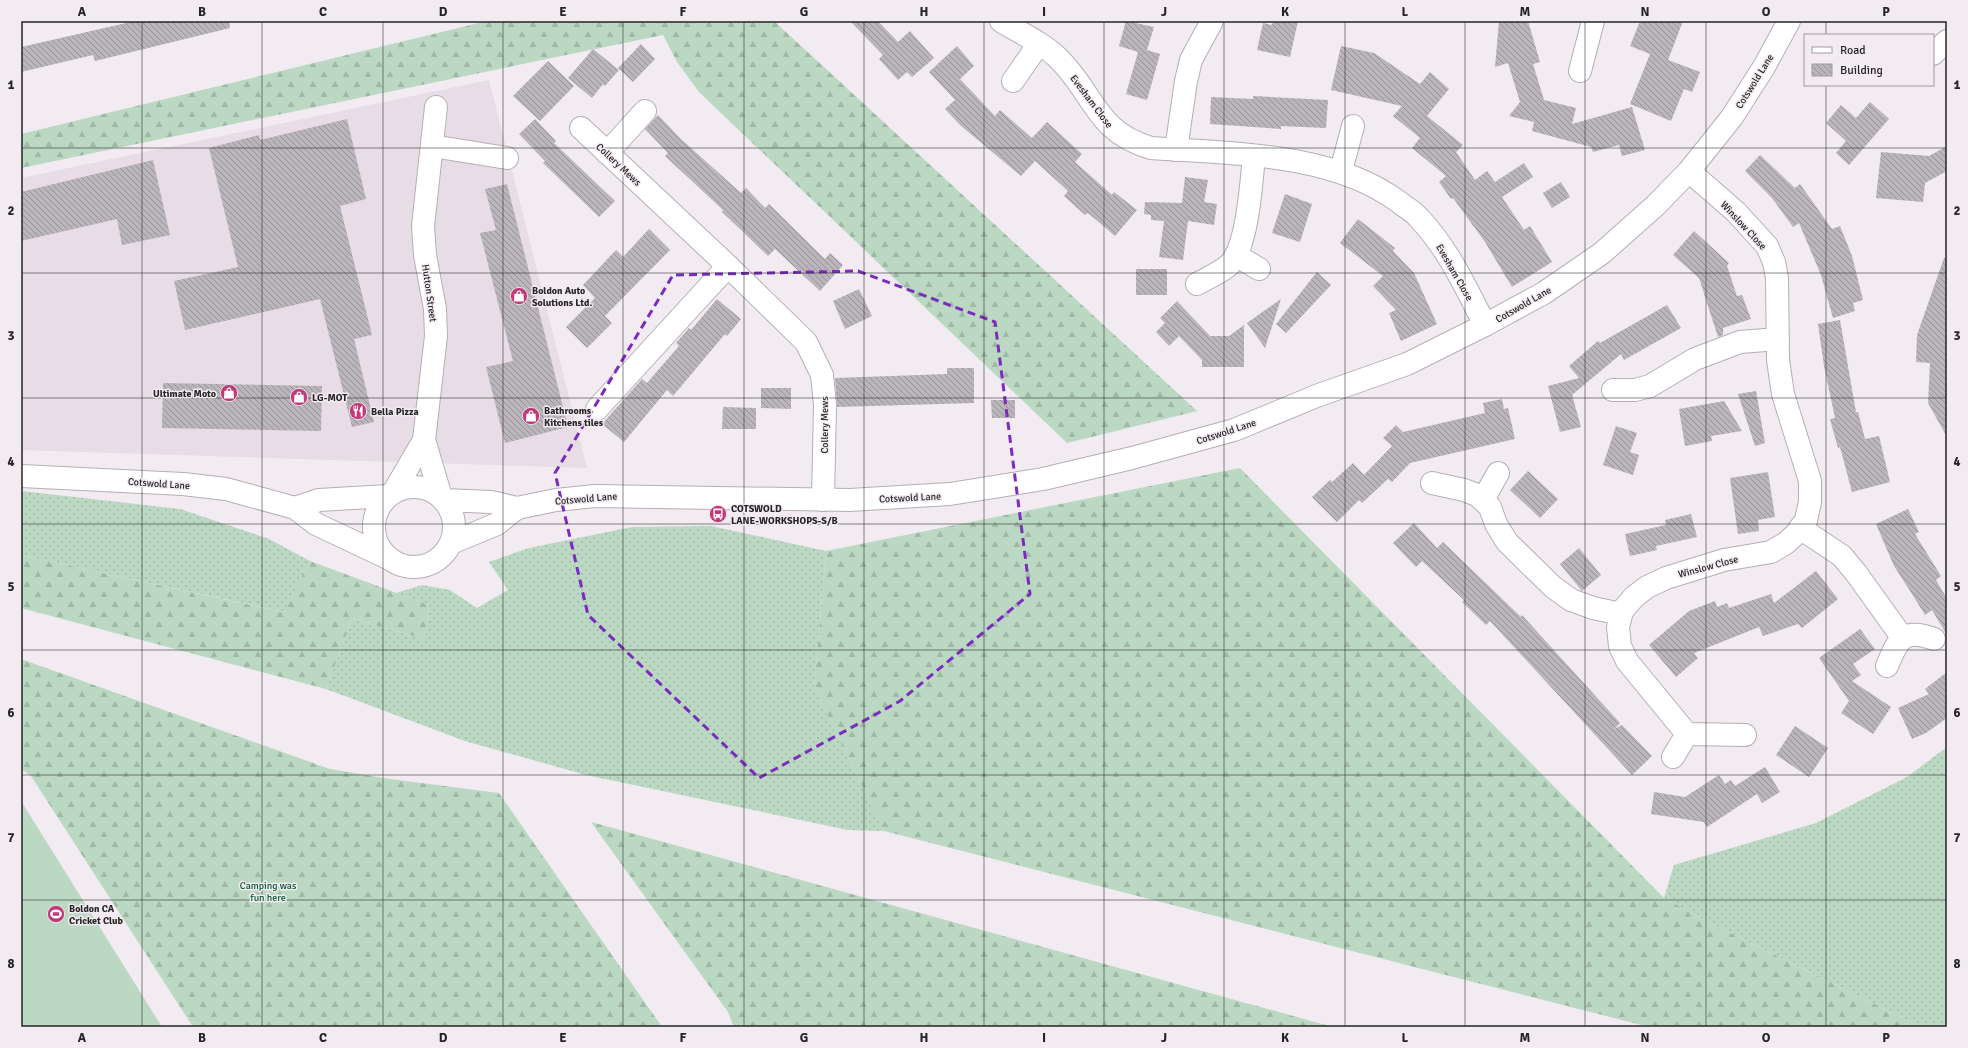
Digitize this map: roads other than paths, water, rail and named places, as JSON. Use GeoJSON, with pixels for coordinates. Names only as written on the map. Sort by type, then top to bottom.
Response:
{"type":"FeatureCollection","features":[{"type":"Feature","properties":{"kind":"street","name":"Evesham Close"},"geometry":{"type":"LineString","coordinates":[[1001,21],[1057,57],[1068,69],[1108,125],[1121,136],[1133,143],[1151,148],[1290,160],[1341,171],[1388,194],[1418,216],[1445,251],[1485,325]]}},
{"type":"Feature","properties":{"kind":"street"},"geometry":{"type":"LineString","coordinates":[[1580,71],[1593,21]]}},
{"type":"Feature","properties":{"kind":"street","name":"Cotswold Lane"},"geometry":{"type":"LineString","coordinates":[[442,498],[491,502],[517,508],[556,500],[587,496],[619,495],[823,500],[950,494],[1043,479],[1132,458],[1234,430],[1319,395],[1406,364],[1485,325],[1544,293],[1602,253],[1656,205],[1689,171],[1732,117],[1764,67],[1789,21]]}},
{"type":"Feature","properties":{"kind":"street"},"geometry":{"type":"LineString","coordinates":[[1176,150],[1186,81],[1191,60],[1207,23]]}},
{"type":"Feature","properties":{"kind":"street"},"geometry":{"type":"LineString","coordinates":[[1934,53],[1947,41]]}},
{"type":"Feature","properties":{"kind":"street"},"geometry":{"type":"LineString","coordinates":[[1013,81],[1038,44]]}},
{"type":"Feature","properties":{"kind":"street","name":"Hutton Street"},"geometry":{"type":"LineString","coordinates":[[436,107],[423,226],[425,255],[434,309],[436,336],[424,440],[442,498]]}},
{"type":"Feature","properties":{"kind":"street"},"geometry":{"type":"LineString","coordinates":[[607,153],[645,111]]}},
{"type":"Feature","properties":{"kind":"street"},"geometry":{"type":"LineString","coordinates":[[1341,171],[1353,126]]}},
{"type":"Feature","properties":{"kind":"street","name":"Collery Mews"},"geometry":{"type":"LineString","coordinates":[[580,128],[728,266],[806,342],[822,375],[825,406],[823,500]]}},
{"type":"Feature","properties":{"kind":"street"},"geometry":{"type":"LineString","coordinates":[[432,146],[507,158]]}},
{"type":"Feature","properties":{"kind":"street"},"geometry":{"type":"LineString","coordinates":[[1197,284],[1229,264],[1236,255],[1244,235],[1254,157]]}},
{"type":"Feature","properties":{"kind":"street","name":"Winslow Close"},"geometry":{"type":"LineString","coordinates":[[1688,734],[1627,661],[1620,646],[1618,627],[1622,611],[1634,597],[1666,578],[1724,560],[1771,552],[1786,543],[1800,528],[1806,520],[1810,502],[1810,481],[1783,394],[1778,360],[1777,278],[1774,262],[1766,246],[1736,212],[1689,171]]}},
{"type":"Feature","properties":{"kind":"street"},"geometry":{"type":"LineString","coordinates":[[1236,255],[1259,269]]}},
{"type":"Feature","properties":{"kind":"street"},"geometry":{"type":"LineString","coordinates":[[598,409],[728,266]]}},
{"type":"Feature","properties":{"kind":"street"},"geometry":{"type":"LineString","coordinates":[[1613,390],[1634,390],[1650,386],[1695,359],[1740,342],[1778,339]]}},
{"type":"Feature","properties":{"kind":"street","name":"Hutton Street"},"geometry":{"type":"LineString","coordinates":[[390,494],[424,440]]}},
{"type":"Feature","properties":{"kind":"street"},"geometry":{"type":"LineString","coordinates":[[1483,500],[1498,473]]}},
{"type":"Feature","properties":{"kind":"street","name":"Cotswold Lane"},"geometry":{"type":"LineString","coordinates":[[21,476],[183,484],[226,489],[295,508],[316,524],[390,559]]}},
{"type":"Feature","properties":{"kind":"street"},"geometry":{"type":"LineString","coordinates":[[1432,483],[1464,490],[1477,495],[1483,500],[1490,507],[1496,524],[1507,542],[1552,588],[1571,600],[1593,608],[1622,614]]}},
{"type":"Feature","properties":{"kind":"street"},"geometry":{"type":"LineString","coordinates":[[295,508],[319,500],[390,494],[405,488],[418,487],[430,490],[442,498],[450,509],[454,521],[454,532],[451,543],[443,555],[425,566],[415,567],[402,565],[390,559],[382,551],[376,540],[374,528],[375,516],[380,506],[390,494]]}},
{"type":"Feature","properties":{"kind":"street","name":"Cotswold Lane"},"geometry":{"type":"LineString","coordinates":[[451,543],[497,524],[517,508]]}},
{"type":"Feature","properties":{"kind":"street"},"geometry":{"type":"LineString","coordinates":[[1800,528],[1842,556],[1902,637]]}},
{"type":"Feature","properties":{"kind":"street"},"geometry":{"type":"LineString","coordinates":[[1887,666],[1895,646],[1902,637],[1911,634],[1921,634],[1934,639]]}},
{"type":"Feature","properties":{"kind":"street"},"geometry":{"type":"LineString","coordinates":[[1672,757],[1688,734],[1745,734]]}},
{"type":"Feature","properties":{"kind":"place","name":"Boldon Auto Solutions Ltd."},"geometry":{"type":"Point","coordinates":[519,296]}},
{"type":"Feature","properties":{"kind":"place","name":"Ultimate Moto"},"geometry":{"type":"Point","coordinates":[229,393]}},
{"type":"Feature","properties":{"kind":"place","name":"LG-MOT"},"geometry":{"type":"Point","coordinates":[299,397]}},
{"type":"Feature","properties":{"kind":"place","name":"Bella Pizza"},"geometry":{"type":"Point","coordinates":[358,411]}},
{"type":"Feature","properties":{"kind":"place","name":"Bathrooms Kitchens tiles"},"geometry":{"type":"Point","coordinates":[531,416]}},
{"type":"Feature","properties":{"kind":"place","name":"COTSWOLD LANE-WORKSHOPS-S/B"},"geometry":{"type":"Point","coordinates":[718,514]}},
{"type":"Feature","properties":{"kind":"place","name":"Boldon CA Cricket Club"},"geometry":{"type":"Point","coordinates":[56,914]}},
{"type":"Feature","properties":{"kind":"park label","name":"Camping was fun here"},"geometry":{"type":"Point","coordinates":[268,890]}}]}
